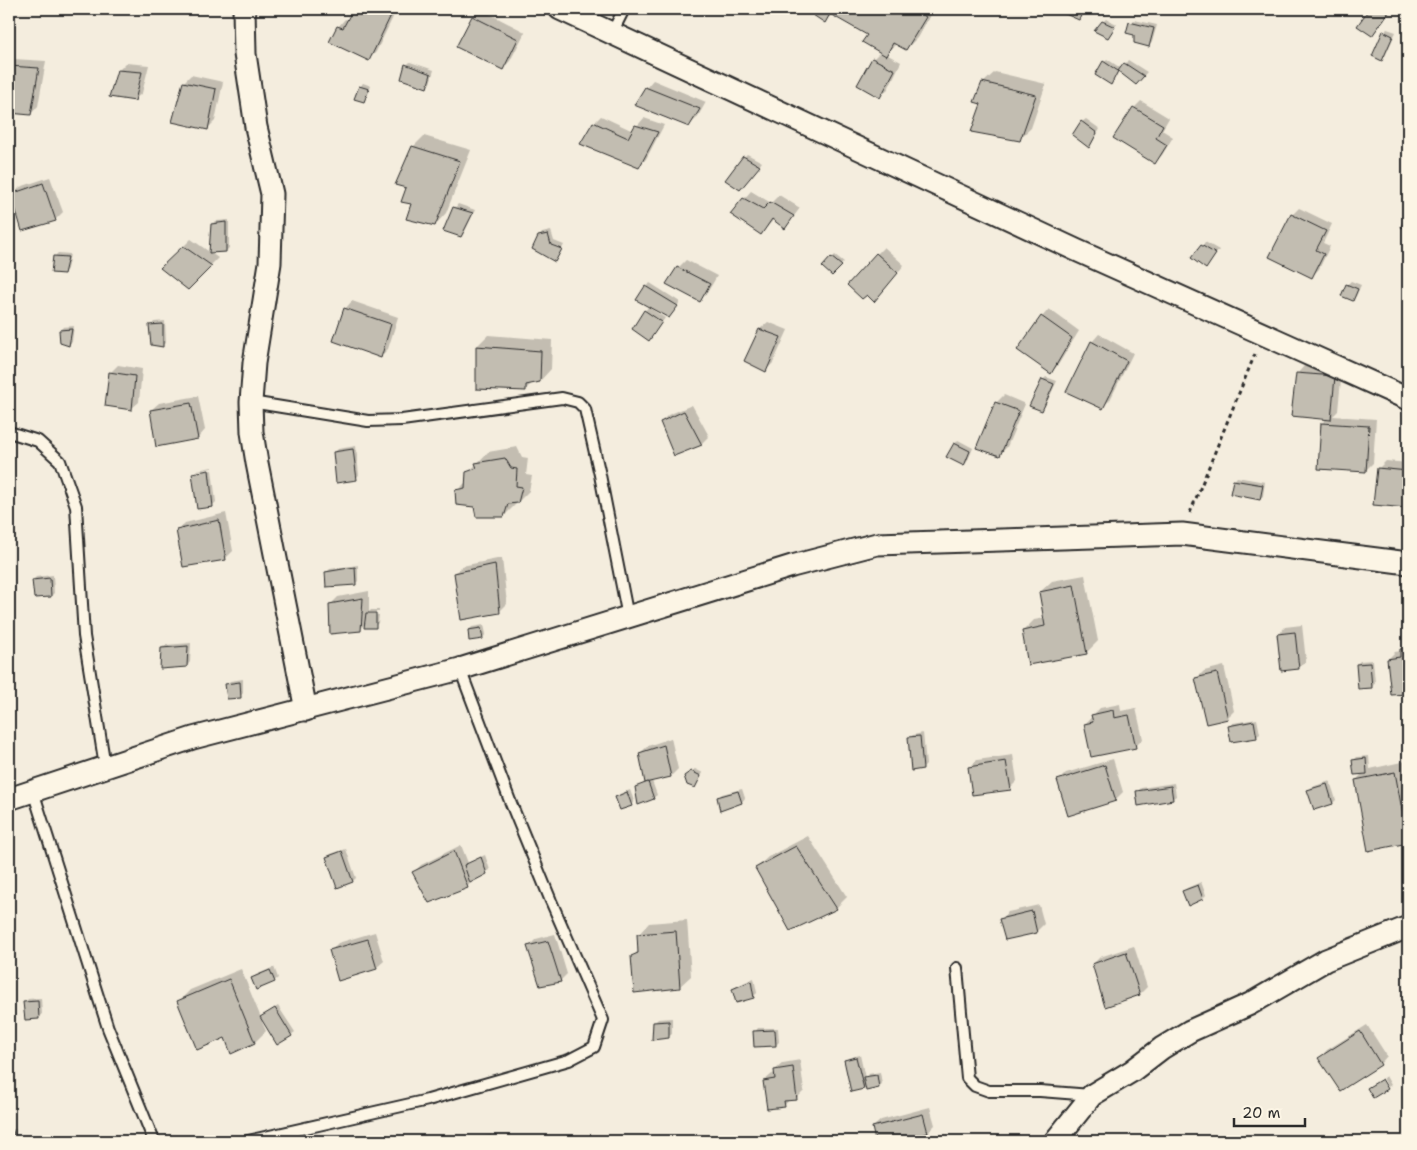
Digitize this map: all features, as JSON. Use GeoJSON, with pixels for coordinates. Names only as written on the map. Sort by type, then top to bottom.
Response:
{"type":"FeatureCollection","features":[{"type":"Feature","properties":{"kind":"street"},"geometry":{"type":"LineString","coordinates":[[244,9],[245,54],[256,127],[272,194],[270,263],[254,363],[251,402],[252,432],[306,710]]}},
{"type":"Feature","properties":{"kind":"street"},"geometry":{"type":"LineString","coordinates":[[560,9],[1059,242],[1262,335],[1408,399]]}},
{"type":"Feature","properties":{"kind":"street"},"geometry":{"type":"LineString","coordinates":[[9,799],[193,738],[460,669],[792,566],[876,544],[1182,534],[1408,563]]}},
{"type":"Feature","properties":{"kind":"street"},"geometry":{"type":"LineString","coordinates":[[1055,1141],[1092,1095],[1132,1071],[1162,1048],[1190,1031],[1250,1004],[1326,960],[1408,927]]}},
{"type":"Feature","properties":{"kind":"lane"},"geometry":{"type":"LineString","coordinates":[[612,33],[624,9]]}},
{"type":"Feature","properties":{"kind":"lane"},"geometry":{"type":"LineString","coordinates":[[251,402],[368,421],[402,420],[562,398],[578,402],[585,409],[600,474],[628,617]]}},
{"type":"Feature","properties":{"kind":"lane"},"geometry":{"type":"LineString","coordinates":[[9,432],[38,442],[60,461],[76,506],[84,636],[105,766]]}},
{"type":"Feature","properties":{"kind":"lane"},"geometry":{"type":"LineString","coordinates":[[248,1141],[428,1100],[569,1060],[594,1047],[603,1020],[528,847],[460,669]]}},
{"type":"Feature","properties":{"kind":"lane"},"geometry":{"type":"LineString","coordinates":[[33,792],[108,1028],[154,1141]]}},
{"type":"Feature","properties":{"kind":"lane"},"geometry":{"type":"LineString","coordinates":[[957,968],[967,1078],[975,1086],[989,1091],[1040,1091],[1092,1095]]}},
{"type":"Feature","properties":{"kind":"path"},"geometry":{"type":"LineString","coordinates":[[1182,534],[1262,335]]}},
{"type":"Feature","properties":{"kind":"building"},"geometry":{"type":"Polygon","coordinates":[[[353,9],[372,16],[376,9],[393,11],[369,61],[329,42],[337,26],[343,28],[353,9]]]}},
{"type":"Feature","properties":{"kind":"building"},"geometry":{"type":"Polygon","coordinates":[[[817,9],[913,9],[926,17],[906,50],[893,43],[886,56],[862,42],[867,35],[830,14],[825,23],[813,15],[817,9]]]}},
{"type":"Feature","properties":{"kind":"building"},"geometry":{"type":"Polygon","coordinates":[[[1054,9],[1084,9],[1079,20],[1054,9]]]}},
{"type":"Feature","properties":{"kind":"building"},"geometry":{"type":"Polygon","coordinates":[[[1369,9],[1391,9],[1372,36],[1357,26],[1369,9]]]}},
{"type":"Feature","properties":{"kind":"building"},"geometry":{"type":"Polygon","coordinates":[[[472,16],[518,39],[503,70],[456,47],[472,16]]]}},
{"type":"Feature","properties":{"kind":"building"},"geometry":{"type":"Polygon","coordinates":[[[1102,21],[1115,27],[1108,38],[1094,31],[1102,21]]]}},
{"type":"Feature","properties":{"kind":"building"},"geometry":{"type":"Polygon","coordinates":[[[1129,22],[1154,28],[1149,47],[1134,43],[1134,35],[1126,33],[1129,22]]]}},
{"type":"Feature","properties":{"kind":"building"},"geometry":{"type":"Polygon","coordinates":[[[1383,31],[1393,36],[1382,61],[1372,56],[1383,31]]]}},
{"type":"Feature","properties":{"kind":"building"},"geometry":{"type":"Polygon","coordinates":[[[872,58],[895,70],[880,98],[857,85],[872,58]]]}},
{"type":"Feature","properties":{"kind":"building"},"geometry":{"type":"Polygon","coordinates":[[[1103,61],[1118,71],[1111,85],[1095,75],[1103,61]]]}},
{"type":"Feature","properties":{"kind":"building"},"geometry":{"type":"Polygon","coordinates":[[[1124,63],[1144,76],[1136,85],[1118,71],[1124,63]]]}},
{"type":"Feature","properties":{"kind":"building"},"geometry":{"type":"Polygon","coordinates":[[[405,64],[431,74],[427,88],[401,79],[405,64]]]}},
{"type":"Feature","properties":{"kind":"building"},"geometry":{"type":"Polygon","coordinates":[[[9,66],[39,68],[31,115],[9,113],[9,66]]]}},
{"type":"Feature","properties":{"kind":"building"},"geometry":{"type":"Polygon","coordinates":[[[117,70],[142,72],[135,101],[109,97],[117,70]]]}},
{"type":"Feature","properties":{"kind":"building"},"geometry":{"type":"Polygon","coordinates":[[[183,82],[216,89],[208,130],[172,122],[183,82]]]}},
{"type":"Feature","properties":{"kind":"building"},"geometry":{"type":"Polygon","coordinates":[[[982,82],[1036,95],[1020,141],[971,132],[981,104],[974,102],[982,82]]]}},
{"type":"Feature","properties":{"kind":"building"},"geometry":{"type":"Polygon","coordinates":[[[359,86],[369,89],[364,102],[354,99],[359,86]]]}},
{"type":"Feature","properties":{"kind":"building"},"geometry":{"type":"Polygon","coordinates":[[[645,87],[700,109],[689,127],[634,105],[645,87]]]}},
{"type":"Feature","properties":{"kind":"building"},"geometry":{"type":"Polygon","coordinates":[[[1133,107],[1163,125],[1156,138],[1167,145],[1155,164],[1113,138],[1133,107]]]}},
{"type":"Feature","properties":{"kind":"building"},"geometry":{"type":"Polygon","coordinates":[[[1081,121],[1097,133],[1089,148],[1072,135],[1081,121]]]}},
{"type":"Feature","properties":{"kind":"building"},"geometry":{"type":"Polygon","coordinates":[[[593,122],[628,138],[635,125],[658,132],[639,168],[580,144],[593,122]]]}},
{"type":"Feature","properties":{"kind":"building"},"geometry":{"type":"Polygon","coordinates":[[[412,146],[460,161],[435,226],[406,219],[411,204],[401,202],[406,188],[395,185],[412,146]]]}},
{"type":"Feature","properties":{"kind":"building"},"geometry":{"type":"Polygon","coordinates":[[[743,156],[760,166],[740,190],[725,180],[743,156]]]}},
{"type":"Feature","properties":{"kind":"building"},"geometry":{"type":"Polygon","coordinates":[[[43,183],[56,221],[22,231],[11,194],[43,183]]]}},
{"type":"Feature","properties":{"kind":"building"},"geometry":{"type":"Polygon","coordinates":[[[743,198],[763,209],[770,202],[794,216],[785,229],[772,219],[761,235],[730,214],[743,198]]]}},
{"type":"Feature","properties":{"kind":"building"},"geometry":{"type":"Polygon","coordinates":[[[453,207],[473,213],[461,237],[443,231],[453,207]]]}},
{"type":"Feature","properties":{"kind":"building"},"geometry":{"type":"Polygon","coordinates":[[[1408,212],[1408,230],[1401,227],[1408,212]]]}},
{"type":"Feature","properties":{"kind":"building"},"geometry":{"type":"Polygon","coordinates":[[[1291,214],[1326,231],[1316,250],[1324,254],[1312,278],[1269,257],[1291,214]]]}},
{"type":"Feature","properties":{"kind":"building"},"geometry":{"type":"Polygon","coordinates":[[[226,222],[226,252],[209,253],[211,224],[226,222]]]}},
{"type":"Feature","properties":{"kind":"building"},"geometry":{"type":"Polygon","coordinates":[[[548,234],[551,245],[562,249],[555,262],[532,249],[538,236],[548,234]]]}},
{"type":"Feature","properties":{"kind":"building"},"geometry":{"type":"Polygon","coordinates":[[[1201,245],[1216,254],[1206,269],[1191,258],[1201,245]]]}},
{"type":"Feature","properties":{"kind":"building"},"geometry":{"type":"Polygon","coordinates":[[[183,246],[212,266],[188,290],[160,268],[183,246]]]}},
{"type":"Feature","properties":{"kind":"building"},"geometry":{"type":"Polygon","coordinates":[[[876,253],[898,273],[874,302],[867,295],[862,299],[847,285],[876,253]]]}},
{"type":"Feature","properties":{"kind":"building"},"geometry":{"type":"Polygon","coordinates":[[[53,256],[68,257],[64,274],[51,273],[53,256]]]}},
{"type":"Feature","properties":{"kind":"building"},"geometry":{"type":"Polygon","coordinates":[[[831,257],[842,266],[832,276],[822,267],[831,257]]]}},
{"type":"Feature","properties":{"kind":"building"},"geometry":{"type":"Polygon","coordinates":[[[677,267],[710,284],[700,302],[666,284],[677,267]]]}},
{"type":"Feature","properties":{"kind":"building"},"geometry":{"type":"Polygon","coordinates":[[[1346,284],[1358,289],[1353,301],[1341,296],[1346,284]]]}},
{"type":"Feature","properties":{"kind":"building"},"geometry":{"type":"Polygon","coordinates":[[[645,286],[678,306],[669,318],[636,300],[645,286]]]}},
{"type":"Feature","properties":{"kind":"building"},"geometry":{"type":"Polygon","coordinates":[[[344,308],[391,324],[381,358],[333,341],[344,308]]]}},
{"type":"Feature","properties":{"kind":"building"},"geometry":{"type":"Polygon","coordinates":[[[644,310],[662,322],[649,341],[632,329],[644,310]]]}},
{"type":"Feature","properties":{"kind":"building"},"geometry":{"type":"Polygon","coordinates":[[[1041,316],[1072,338],[1051,374],[1017,350],[1041,316]]]}},
{"type":"Feature","properties":{"kind":"building"},"geometry":{"type":"Polygon","coordinates":[[[163,324],[163,347],[151,345],[149,325],[163,324]]]}},
{"type":"Feature","properties":{"kind":"building"},"geometry":{"type":"Polygon","coordinates":[[[72,329],[69,346],[60,343],[59,330],[72,329]]]}},
{"type":"Feature","properties":{"kind":"building"},"geometry":{"type":"Polygon","coordinates":[[[759,329],[781,337],[766,372],[744,361],[759,329]]]}},
{"type":"Feature","properties":{"kind":"building"},"geometry":{"type":"Polygon","coordinates":[[[1091,341],[1127,361],[1103,409],[1066,392],[1091,341]]]}},
{"type":"Feature","properties":{"kind":"building"},"geometry":{"type":"Polygon","coordinates":[[[476,346],[541,351],[540,382],[526,385],[526,391],[476,389],[476,346]]]}},
{"type":"Feature","properties":{"kind":"building"},"geometry":{"type":"Polygon","coordinates":[[[109,372],[135,376],[132,410],[105,406],[109,372]]]}},
{"type":"Feature","properties":{"kind":"building"},"geometry":{"type":"Polygon","coordinates":[[[1296,373],[1335,376],[1331,420],[1291,416],[1296,373]]]}},
{"type":"Feature","properties":{"kind":"building"},"geometry":{"type":"Polygon","coordinates":[[[1042,379],[1054,384],[1042,411],[1029,406],[1042,379]]]}},
{"type":"Feature","properties":{"kind":"building"},"geometry":{"type":"Polygon","coordinates":[[[995,402],[1019,411],[1000,456],[976,448],[995,402]]]}},
{"type":"Feature","properties":{"kind":"building"},"geometry":{"type":"Polygon","coordinates":[[[191,403],[198,439],[156,447],[150,410],[191,403]]]}},
{"type":"Feature","properties":{"kind":"building"},"geometry":{"type":"Polygon","coordinates":[[[684,411],[702,445],[674,456],[660,422],[684,411]]]}},
{"type":"Feature","properties":{"kind":"building"},"geometry":{"type":"Polygon","coordinates":[[[1321,423],[1369,426],[1366,472],[1318,469],[1321,423]]]}},
{"type":"Feature","properties":{"kind":"building"},"geometry":{"type":"Polygon","coordinates":[[[954,443],[970,451],[964,466],[946,457],[954,443]]]}},
{"type":"Feature","properties":{"kind":"building"},"geometry":{"type":"Polygon","coordinates":[[[353,449],[357,480],[336,483],[333,452],[353,449]]]}},
{"type":"Feature","properties":{"kind":"building"},"geometry":{"type":"Polygon","coordinates":[[[505,458],[511,468],[517,469],[516,486],[522,487],[518,503],[508,504],[504,517],[476,517],[474,507],[456,505],[455,490],[465,488],[466,472],[477,468],[475,463],[505,458]]]}},
{"type":"Feature","properties":{"kind":"building"},"geometry":{"type":"Polygon","coordinates":[[[1377,468],[1408,471],[1408,508],[1373,505],[1377,468]]]}},
{"type":"Feature","properties":{"kind":"building"},"geometry":{"type":"Polygon","coordinates":[[[209,470],[213,507],[197,509],[192,473],[209,470]]]}},
{"type":"Feature","properties":{"kind":"building"},"geometry":{"type":"Polygon","coordinates":[[[1233,480],[1263,485],[1260,500],[1230,494],[1233,480]]]}},
{"type":"Feature","properties":{"kind":"building"},"geometry":{"type":"Polygon","coordinates":[[[219,520],[226,560],[183,567],[176,530],[219,520]]]}},
{"type":"Feature","properties":{"kind":"building"},"geometry":{"type":"Polygon","coordinates":[[[495,564],[500,613],[461,620],[454,573],[495,564]]]}},
{"type":"Feature","properties":{"kind":"building"},"geometry":{"type":"Polygon","coordinates":[[[355,567],[356,585],[326,587],[325,572],[355,567]]]}},
{"type":"Feature","properties":{"kind":"building"},"geometry":{"type":"Polygon","coordinates":[[[50,578],[51,597],[34,598],[32,580],[50,578]]]}},
{"type":"Feature","properties":{"kind":"building"},"geometry":{"type":"Polygon","coordinates":[[[1074,585],[1087,654],[1028,665],[1022,631],[1045,626],[1039,592],[1074,585]]]}},
{"type":"Feature","properties":{"kind":"building"},"geometry":{"type":"Polygon","coordinates":[[[363,598],[361,631],[330,634],[329,604],[363,598]]]}},
{"type":"Feature","properties":{"kind":"building"},"geometry":{"type":"Polygon","coordinates":[[[366,613],[376,613],[376,628],[364,628],[366,613]]]}},
{"type":"Feature","properties":{"kind":"building"},"geometry":{"type":"Polygon","coordinates":[[[481,628],[483,639],[469,641],[468,630],[481,628]]]}},
{"type":"Feature","properties":{"kind":"building"},"geometry":{"type":"Polygon","coordinates":[[[1295,632],[1299,669],[1281,671],[1277,634],[1295,632]]]}},
{"type":"Feature","properties":{"kind":"building"},"geometry":{"type":"Polygon","coordinates":[[[188,646],[187,667],[160,669],[161,648],[188,646]]]}},
{"type":"Feature","properties":{"kind":"building"},"geometry":{"type":"Polygon","coordinates":[[[1408,648],[1408,694],[1391,695],[1387,659],[1400,657],[1400,649],[1408,648]]]}},
{"type":"Feature","properties":{"kind":"building"},"geometry":{"type":"Polygon","coordinates":[[[1370,663],[1372,688],[1358,689],[1356,664],[1370,663]]]}},
{"type":"Feature","properties":{"kind":"building"},"geometry":{"type":"Polygon","coordinates":[[[1217,673],[1228,719],[1206,724],[1195,678],[1217,673]]]}},
{"type":"Feature","properties":{"kind":"building"},"geometry":{"type":"Polygon","coordinates":[[[240,682],[241,698],[227,699],[225,684],[240,682]]]}},
{"type":"Feature","properties":{"kind":"building"},"geometry":{"type":"Polygon","coordinates":[[[1113,710],[1114,718],[1129,715],[1136,748],[1091,757],[1084,724],[1093,722],[1091,715],[1113,710]]]}},
{"type":"Feature","properties":{"kind":"building"},"geometry":{"type":"Polygon","coordinates":[[[1254,721],[1257,738],[1231,742],[1228,726],[1254,721]]]}},
{"type":"Feature","properties":{"kind":"building"},"geometry":{"type":"Polygon","coordinates":[[[920,736],[923,769],[911,771],[908,737],[920,736]]]}},
{"type":"Feature","properties":{"kind":"building"},"geometry":{"type":"Polygon","coordinates":[[[664,745],[671,777],[645,783],[639,753],[664,745]]]}},
{"type":"Feature","properties":{"kind":"building"},"geometry":{"type":"Polygon","coordinates":[[[1366,758],[1367,774],[1354,775],[1352,760],[1366,758]]]}},
{"type":"Feature","properties":{"kind":"building"},"geometry":{"type":"Polygon","coordinates":[[[1006,761],[1011,790],[972,795],[968,767],[1006,761]]]}},
{"type":"Feature","properties":{"kind":"building"},"geometry":{"type":"Polygon","coordinates":[[[1105,765],[1116,801],[1068,816],[1057,780],[1105,765]]]}},
{"type":"Feature","properties":{"kind":"building"},"geometry":{"type":"Polygon","coordinates":[[[691,771],[701,776],[695,788],[687,785],[684,776],[691,771]]]}},
{"type":"Feature","properties":{"kind":"building"},"geometry":{"type":"Polygon","coordinates":[[[1395,772],[1408,843],[1368,851],[1355,780],[1395,772]]]}},
{"type":"Feature","properties":{"kind":"building"},"geometry":{"type":"Polygon","coordinates":[[[648,782],[654,799],[638,805],[635,787],[648,782]]]}},
{"type":"Feature","properties":{"kind":"building"},"geometry":{"type":"Polygon","coordinates":[[[1327,784],[1333,804],[1314,810],[1307,790],[1327,784]]]}},
{"type":"Feature","properties":{"kind":"building"},"geometry":{"type":"Polygon","coordinates":[[[1171,786],[1173,800],[1138,806],[1136,791],[1171,786]]]}},
{"type":"Feature","properties":{"kind":"building"},"geometry":{"type":"Polygon","coordinates":[[[738,791],[742,803],[720,811],[717,797],[738,791]]]}},
{"type":"Feature","properties":{"kind":"building"},"geometry":{"type":"Polygon","coordinates":[[[627,792],[632,806],[620,810],[615,797],[627,792]]]}},
{"type":"Feature","properties":{"kind":"building"},"geometry":{"type":"Polygon","coordinates":[[[796,846],[837,909],[790,931],[755,868],[796,846]]]}},
{"type":"Feature","properties":{"kind":"building"},"geometry":{"type":"Polygon","coordinates":[[[342,851],[353,882],[337,888],[326,857],[342,851]]]}},
{"type":"Feature","properties":{"kind":"building"},"geometry":{"type":"Polygon","coordinates":[[[454,851],[468,888],[429,903],[412,872],[454,851]]]}},
{"type":"Feature","properties":{"kind":"building"},"geometry":{"type":"Polygon","coordinates":[[[481,857],[487,874],[470,883],[464,865],[481,857]]]}},
{"type":"Feature","properties":{"kind":"building"},"geometry":{"type":"Polygon","coordinates":[[[1198,885],[1203,899],[1188,906],[1182,891],[1198,885]]]}},
{"type":"Feature","properties":{"kind":"building"},"geometry":{"type":"Polygon","coordinates":[[[1032,911],[1037,933],[1005,940],[999,919],[1032,911]]]}},
{"type":"Feature","properties":{"kind":"building"},"geometry":{"type":"Polygon","coordinates":[[[676,931],[680,988],[634,993],[631,956],[638,953],[637,934],[676,931]]]}},
{"type":"Feature","properties":{"kind":"building"},"geometry":{"type":"Polygon","coordinates":[[[368,939],[377,969],[338,981],[329,950],[368,939]]]}},
{"type":"Feature","properties":{"kind":"building"},"geometry":{"type":"Polygon","coordinates":[[[548,941],[561,982],[540,986],[527,946],[548,941]]]}},
{"type":"Feature","properties":{"kind":"building"},"geometry":{"type":"Polygon","coordinates":[[[1126,952],[1140,995],[1105,1007],[1092,964],[1126,952]]]}},
{"type":"Feature","properties":{"kind":"building"},"geometry":{"type":"Polygon","coordinates":[[[270,970],[275,982],[256,990],[251,978],[270,970]]]}},
{"type":"Feature","properties":{"kind":"building"},"geometry":{"type":"Polygon","coordinates":[[[229,979],[255,1043],[231,1054],[225,1038],[197,1050],[177,1001],[229,979]]]}},
{"type":"Feature","properties":{"kind":"building"},"geometry":{"type":"Polygon","coordinates":[[[751,981],[754,998],[736,1003],[732,989],[751,981]]]}},
{"type":"Feature","properties":{"kind":"building"},"geometry":{"type":"Polygon","coordinates":[[[38,1001],[39,1019],[25,1020],[23,1002],[38,1001]]]}},
{"type":"Feature","properties":{"kind":"building"},"geometry":{"type":"Polygon","coordinates":[[[275,1008],[292,1036],[277,1045],[260,1017],[275,1008]]]}},
{"type":"Feature","properties":{"kind":"building"},"geometry":{"type":"Polygon","coordinates":[[[669,1021],[669,1038],[652,1040],[653,1022],[669,1021]]]}},
{"type":"Feature","properties":{"kind":"building"},"geometry":{"type":"Polygon","coordinates":[[[775,1030],[776,1046],[754,1047],[753,1031],[775,1030]]]}},
{"type":"Feature","properties":{"kind":"building"},"geometry":{"type":"Polygon","coordinates":[[[1360,1031],[1381,1065],[1340,1091],[1318,1058],[1360,1031]]]}},
{"type":"Feature","properties":{"kind":"building"},"geometry":{"type":"Polygon","coordinates":[[[856,1057],[864,1089],[851,1092],[844,1060],[856,1057]]]}},
{"type":"Feature","properties":{"kind":"building"},"geometry":{"type":"Polygon","coordinates":[[[793,1067],[797,1100],[784,1101],[785,1107],[767,1109],[763,1081],[775,1079],[774,1070],[793,1067]]]}},
{"type":"Feature","properties":{"kind":"building"},"geometry":{"type":"Polygon","coordinates":[[[877,1075],[879,1088],[866,1091],[863,1077],[877,1075]]]}},
{"type":"Feature","properties":{"kind":"building"},"geometry":{"type":"Polygon","coordinates":[[[1382,1079],[1388,1089],[1373,1098],[1367,1088],[1382,1079]]]}},
{"type":"Feature","properties":{"kind":"building"},"geometry":{"type":"Polygon","coordinates":[[[923,1114],[928,1133],[921,1135],[923,1141],[875,1141],[872,1127],[923,1114]]]}},
{"type":"Feature","properties":{"kind":"building"},"geometry":{"type":"Polygon","coordinates":[[[9,1132],[13,1132],[13,1141],[9,1141],[9,1132]]]}}]}
